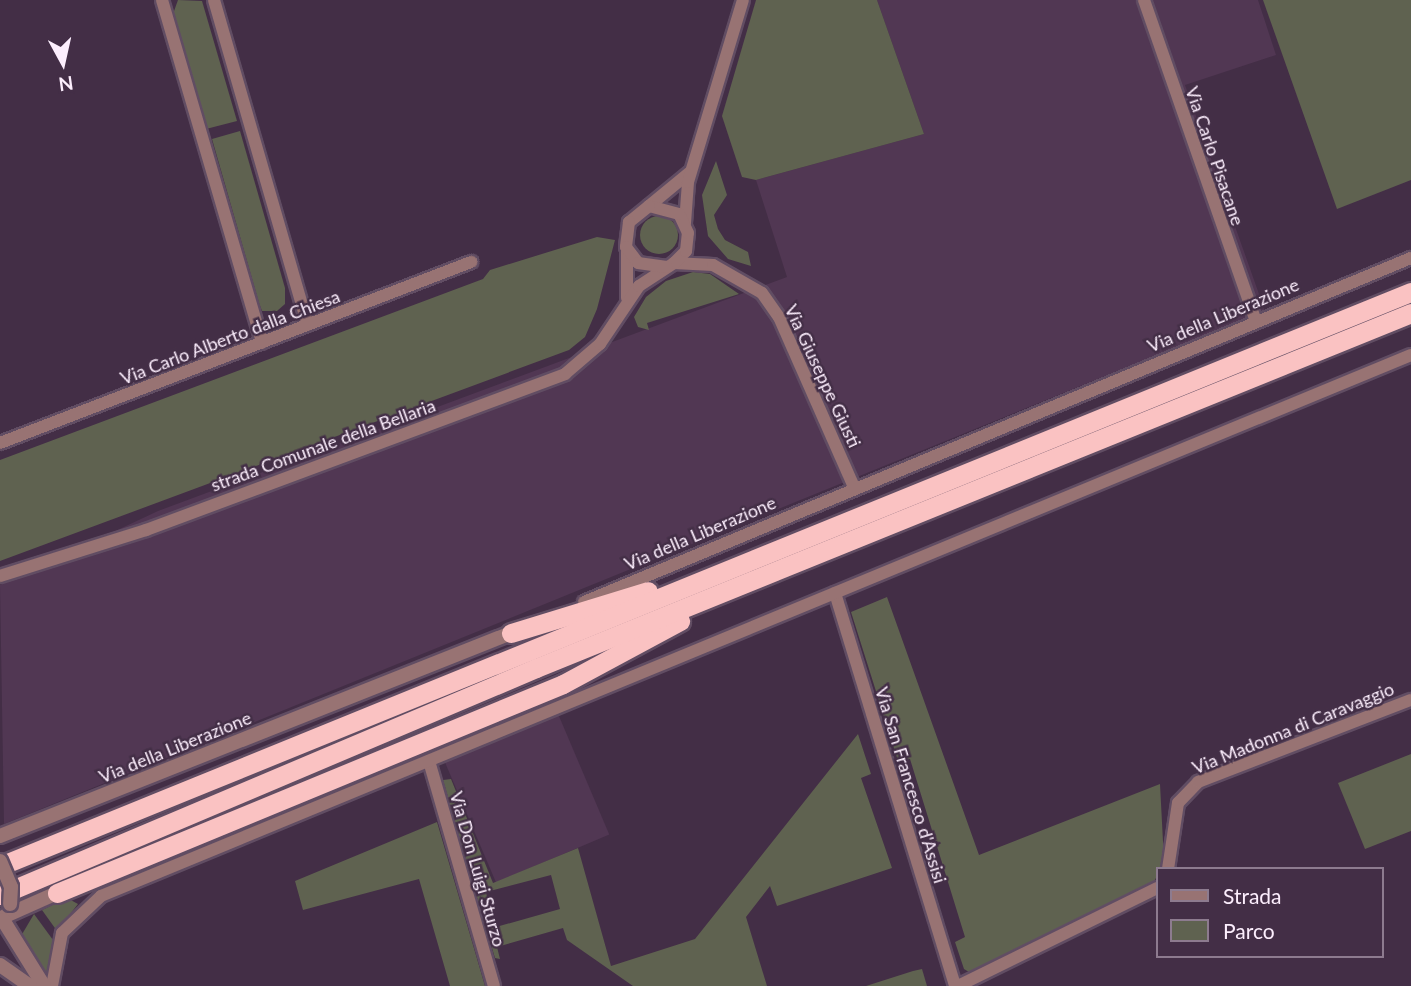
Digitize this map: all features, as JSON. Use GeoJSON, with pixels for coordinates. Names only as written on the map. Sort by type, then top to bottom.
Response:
{"type":"FeatureCollection","features":[{"type":"Feature","properties":{"kind":"highway"},"geometry":{"type":"LineString","coordinates":[[0,864],[1411,292]]}},
{"type":"Feature","properties":{"kind":"highway"},"geometry":{"type":"LineString","coordinates":[[4,912],[726,594],[1411,313]]}},
{"type":"Feature","properties":{"kind":"highway"},"geometry":{"type":"LineString","coordinates":[[511,633],[628,598],[896,503]]}},
{"type":"Feature","properties":{"kind":"highway"},"geometry":{"type":"LineString","coordinates":[[57,893],[563,684],[632,650],[726,594]]}},
{"type":"Feature","properties":{"kind":"street"},"geometry":{"type":"LineString","coordinates":[[162,0],[262,343]]}},
{"type":"Feature","properties":{"kind":"street"},"geometry":{"type":"LineString","coordinates":[[214,0],[308,325]]}},
{"type":"Feature","properties":{"kind":"street"},"geometry":{"type":"LineString","coordinates":[[626,247],[638,263],[671,265],[686,251],[685,194],[743,0]]}},
{"type":"Feature","properties":{"kind":"street","name":"Via Carlo Pisacane"},"geometry":{"type":"LineString","coordinates":[[1144,0],[1256,322]]}},
{"type":"Feature","properties":{"kind":"street"},"geometry":{"type":"LineString","coordinates":[[626,302],[629,222],[694,167]]}},
{"type":"Feature","properties":{"kind":"street"},"geometry":{"type":"LineString","coordinates":[[649,206],[670,208],[687,228]]}},
{"type":"Feature","properties":{"kind":"street","name":"Via Giuseppe Giusti"},"geometry":{"type":"LineString","coordinates":[[687,228],[713,265]]}},
{"type":"Feature","properties":{"kind":"street","name":"Via della Liberazione"},"geometry":{"type":"LineString","coordinates":[[0,836],[511,633],[1411,257]]}},
{"type":"Feature","properties":{"kind":"street","name":"Via Carlo Alberto dalla Chiesa"},"geometry":{"type":"LineString","coordinates":[[0,443],[471,262]]}},
{"type":"Feature","properties":{"kind":"street","name":"Via Giuseppe Giusti"},"geometry":{"type":"LineString","coordinates":[[671,265],[713,265],[748,283],[779,317],[855,489]]}},
{"type":"Feature","properties":{"kind":"street","name":"strada Comunale della Bellaria"},"geometry":{"type":"LineString","coordinates":[[0,576],[146,530],[541,386],[589,355],[626,302],[671,265]]}},
{"type":"Feature","properties":{"kind":"street"},"geometry":{"type":"LineString","coordinates":[[52,986],[55,953],[65,928],[89,903],[114,891],[1411,355]]}},
{"type":"Feature","properties":{"kind":"street","name":"Via San Francesco d'Assisi"},"geometry":{"type":"LineString","coordinates":[[835,593],[957,986]]}},
{"type":"Feature","properties":{"kind":"street","name":"Via Madonna di Caravaggio"},"geometry":{"type":"LineString","coordinates":[[1168,867],[1178,803],[1198,782],[1411,700]]}},
{"type":"Feature","properties":{"kind":"street","name":"Via Don Luigi Sturzo"},"geometry":{"type":"LineString","coordinates":[[429,761],[494,986]]}},
{"type":"Feature","properties":{"kind":"street"},"geometry":{"type":"LineString","coordinates":[[0,864],[11,887],[4,912],[44,986]]}},
{"type":"Feature","properties":{"kind":"street"},"geometry":{"type":"LineString","coordinates":[[957,986],[1156,888]]}},
{"type":"Feature","properties":{"kind":"street"},"geometry":{"type":"LineString","coordinates":[[4,912],[57,893],[114,891]]}},
{"type":"Feature","properties":{"kind":"street"},"geometry":{"type":"LineString","coordinates":[[0,965],[30,986]]}},
{"type":"Feature","properties":{"kind":"shaded area"},"geometry":{"type":"Polygon","coordinates":[[[877,0],[1258,0],[1276,55],[1185,85],[1265,311],[4,824],[0,585],[158,511],[787,277],[756,180],[924,134],[877,0]]]}},
{"type":"Feature","properties":{"kind":"shaded area"},"geometry":{"type":"Polygon","coordinates":[[[553,702],[609,835],[496,883],[440,750],[553,702]]]}},
{"type":"Feature","properties":{"kind":"green space"},"geometry":{"type":"Polygon","coordinates":[[[178,0],[202,1],[237,121],[206,129],[173,14],[178,0]]]}},
{"type":"Feature","properties":{"kind":"green space"},"geometry":{"type":"Polygon","coordinates":[[[756,0],[877,0],[924,134],[756,180],[742,177],[722,116],[756,0]]]}},
{"type":"Feature","properties":{"kind":"green space"},"geometry":{"type":"Polygon","coordinates":[[[1263,0],[1411,0],[1411,180],[1337,209],[1263,0]]]}},
{"type":"Feature","properties":{"kind":"green space"},"geometry":{"type":"Polygon","coordinates":[[[240,131],[285,288],[285,304],[277,311],[262,311],[212,139],[240,131]]]}},
{"type":"Feature","properties":{"kind":"green space"},"geometry":{"type":"Polygon","coordinates":[[[716,161],[727,195],[714,215],[718,229],[725,240],[748,252],[751,266],[728,259],[708,236],[702,195],[716,161]]]}},
{"type":"Feature","properties":{"kind":"green space"},"geometry":{"type":"Polygon","coordinates":[[[659,216],[672,222],[678,235],[672,248],[659,254],[646,248],[640,235],[646,222],[659,216]]]}},
{"type":"Feature","properties":{"kind":"green space"},"geometry":{"type":"Polygon","coordinates":[[[597,237],[615,240],[597,309],[585,337],[569,350],[0,561],[0,460],[483,279],[490,270],[597,237]]]}},
{"type":"Feature","properties":{"kind":"green space"},"geometry":{"type":"Polygon","coordinates":[[[693,272],[710,274],[739,294],[647,323],[649,330],[638,327],[634,317],[646,297],[666,281],[693,272]]]}},
{"type":"Feature","properties":{"kind":"green space"},"geometry":{"type":"Polygon","coordinates":[[[887,597],[979,855],[1160,784],[1164,861],[1161,867],[1156,867],[1154,882],[969,972],[964,969],[955,942],[965,937],[910,759],[898,761],[851,612],[887,597]]]}},
{"type":"Feature","properties":{"kind":"green space"},"geometry":{"type":"Polygon","coordinates":[[[858,734],[871,774],[861,778],[892,868],[777,906],[770,886],[746,917],[767,986],[633,986],[567,940],[563,928],[497,947],[500,959],[495,958],[483,918],[492,916],[496,927],[560,909],[551,875],[486,892],[488,901],[479,904],[443,780],[451,779],[493,883],[578,848],[611,966],[695,939],[858,734]]]}},
{"type":"Feature","properties":{"kind":"green space"},"geometry":{"type":"Polygon","coordinates":[[[1411,754],[1411,831],[1365,849],[1338,783],[1411,754]]]}},
{"type":"Feature","properties":{"kind":"green space"},"geometry":{"type":"Polygon","coordinates":[[[437,822],[485,986],[450,986],[419,879],[303,910],[295,881],[437,822]]]}},
{"type":"Feature","properties":{"kind":"green space"},"geometry":{"type":"Polygon","coordinates":[[[67,898],[78,904],[57,931],[42,910],[67,898]]]}},
{"type":"Feature","properties":{"kind":"green space"},"geometry":{"type":"Polygon","coordinates":[[[34,914],[53,940],[47,975],[21,936],[34,914]]]}},
{"type":"Feature","properties":{"kind":"green space"},"geometry":{"type":"Polygon","coordinates":[[[922,969],[927,986],[866,986],[913,971],[922,969]]]}}]}
